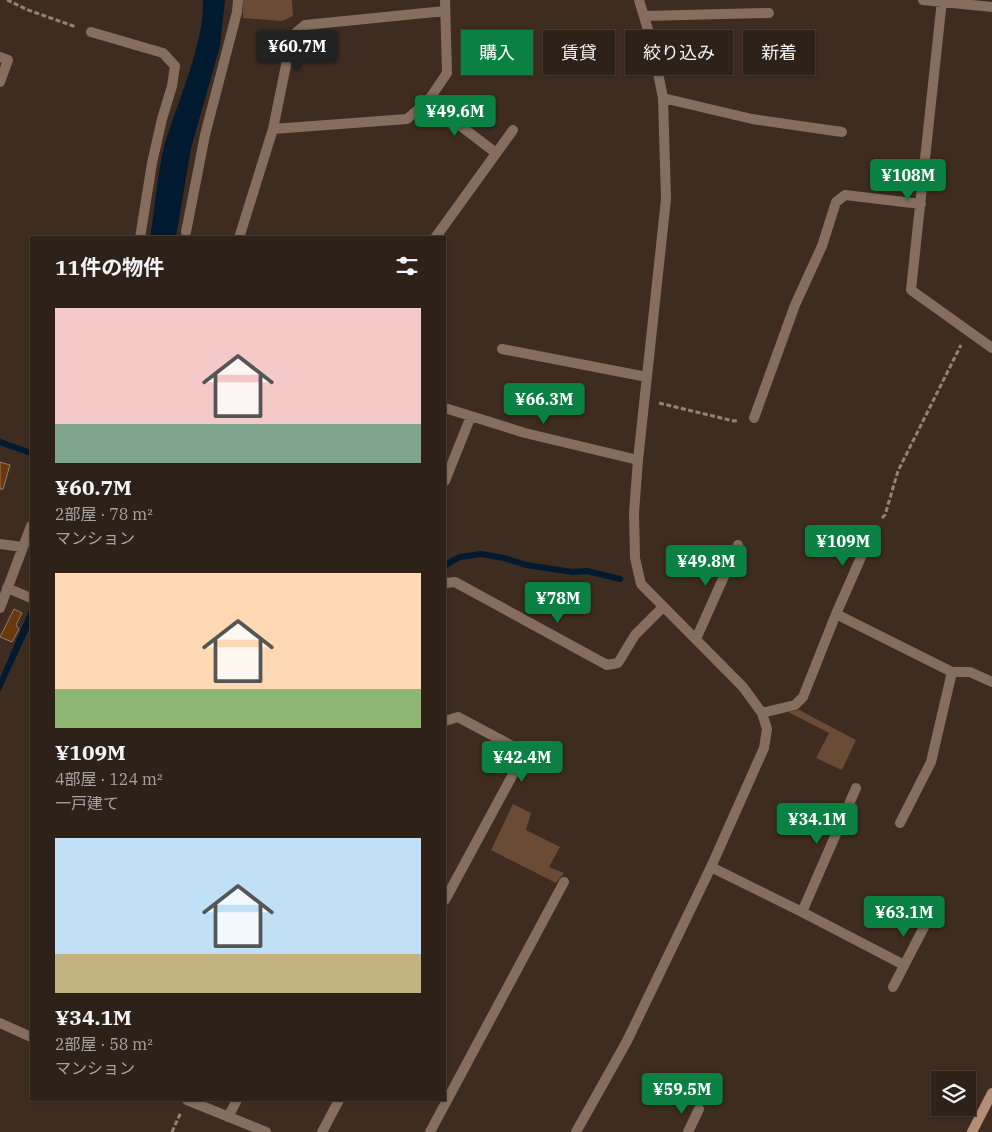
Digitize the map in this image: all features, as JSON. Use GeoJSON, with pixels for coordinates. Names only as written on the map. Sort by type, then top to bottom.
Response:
{"type":"FeatureCollection","features":[{"type":"Feature","properties":{"kind":"street"},"geometry":{"type":"LineString","coordinates":[[186,232],[205,135],[237,12],[238,0]]}},
{"type":"Feature","properties":{"kind":"street"},"geometry":{"type":"LineString","coordinates":[[273,129],[407,119],[428,101],[447,74],[445,0]]}},
{"type":"Feature","properties":{"kind":"street"},"geometry":{"type":"LineString","coordinates":[[576,1132],[627,1041],[710,867],[764,748],[767,729],[762,713],[743,687],[641,584],[635,558],[634,513],[638,460],[666,199],[663,98],[652,43],[640,0]]}},
{"type":"Feature","properties":{"kind":"street"},"geometry":{"type":"LineString","coordinates":[[923,0],[992,7]]}},
{"type":"Feature","properties":{"kind":"street"},"geometry":{"type":"LineString","coordinates":[[942,1],[911,290],[992,348]]}},
{"type":"Feature","properties":{"kind":"street"},"geometry":{"type":"LineString","coordinates":[[240,236],[273,129],[292,36],[305,25],[445,11]]}},
{"type":"Feature","properties":{"kind":"street"},"geometry":{"type":"LineString","coordinates":[[644,16],[770,13]]}},
{"type":"Feature","properties":{"kind":"street"},"geometry":{"type":"LineString","coordinates":[[91,32],[163,54],[174,66],[172,86],[152,163],[140,236]]}},
{"type":"Feature","properties":{"kind":"street"},"geometry":{"type":"LineString","coordinates":[[0,57],[8,60],[0,82]]}},
{"type":"Feature","properties":{"kind":"street"},"geometry":{"type":"LineString","coordinates":[[663,98],[752,120],[842,132]]}},
{"type":"Feature","properties":{"kind":"street"},"geometry":{"type":"LineString","coordinates":[[428,101],[496,153]]}},
{"type":"Feature","properties":{"kind":"street"},"geometry":{"type":"LineString","coordinates":[[436,236],[513,130]]}},
{"type":"Feature","properties":{"kind":"street"},"geometry":{"type":"LineString","coordinates":[[754,418],[795,305],[822,246],[836,202],[845,195],[921,204]]}},
{"type":"Feature","properties":{"kind":"street"},"geometry":{"type":"LineString","coordinates":[[502,349],[647,377]]}},
{"type":"Feature","properties":{"kind":"street"},"geometry":{"type":"LineString","coordinates":[[446,408],[525,433],[638,460]]}},
{"type":"Feature","properties":{"kind":"street"},"geometry":{"type":"LineString","coordinates":[[446,478],[471,416]]}},
{"type":"Feature","properties":{"kind":"street"},"geometry":{"type":"LineString","coordinates":[[762,713],[795,705],[803,697],[836,614],[873,530]]}},
{"type":"Feature","properties":{"kind":"street"},"geometry":{"type":"LineString","coordinates":[[0,608],[22,547],[29,536]]}},
{"type":"Feature","properties":{"kind":"street"},"geometry":{"type":"LineString","coordinates":[[0,544],[22,547]]}},
{"type":"Feature","properties":{"kind":"street"},"geometry":{"type":"LineString","coordinates":[[696,639],[738,545]]}},
{"type":"Feature","properties":{"kind":"street"},"geometry":{"type":"LineString","coordinates":[[446,583],[455,582],[607,665],[618,663],[635,635],[663,607]]}},
{"type":"Feature","properties":{"kind":"street"},"geometry":{"type":"LineString","coordinates":[[7,588],[30,598]]}},
{"type":"Feature","properties":{"kind":"street"},"geometry":{"type":"LineString","coordinates":[[836,614],[952,672],[970,672],[992,682]]}},
{"type":"Feature","properties":{"kind":"street"},"geometry":{"type":"LineString","coordinates":[[900,823],[931,762],[952,672]]}},
{"type":"Feature","properties":{"kind":"street"},"geometry":{"type":"LineString","coordinates":[[446,721],[458,717],[516,748],[519,763],[446,898]]}},
{"type":"Feature","properties":{"kind":"street"},"geometry":{"type":"LineString","coordinates":[[802,912],[856,788]]}},
{"type":"Feature","properties":{"kind":"street"},"geometry":{"type":"LineString","coordinates":[[710,867],[904,965]]}},
{"type":"Feature","properties":{"kind":"street"},"geometry":{"type":"LineString","coordinates":[[430,1132],[564,882]]}},
{"type":"Feature","properties":{"kind":"street"},"geometry":{"type":"LineString","coordinates":[[893,987],[937,902]]}},
{"type":"Feature","properties":{"kind":"street"},"geometry":{"type":"LineString","coordinates":[[0,1023],[30,1038]]}},
{"type":"Feature","properties":{"kind":"street"},"geometry":{"type":"LineString","coordinates":[[972,1132],[992,1093]]}},
{"type":"Feature","properties":{"kind":"street"},"geometry":{"type":"LineString","coordinates":[[228,1117],[236,1101]]}},
{"type":"Feature","properties":{"kind":"street"},"geometry":{"type":"LineString","coordinates":[[322,1132],[338,1101]]}},
{"type":"Feature","properties":{"kind":"street"},"geometry":{"type":"LineString","coordinates":[[185,1103],[266,1132]]}},
{"type":"Feature","properties":{"kind":"street"},"geometry":{"type":"LineString","coordinates":[[688,1132],[699,1109]]}},
{"type":"Feature","properties":{"kind":"path"},"geometry":{"type":"LineString","coordinates":[[7,0],[28,10],[91,32]]}},
{"type":"Feature","properties":{"kind":"path"},"geometry":{"type":"LineString","coordinates":[[873,530],[885,515],[898,471],[968,331]]}},
{"type":"Feature","properties":{"kind":"path"},"geometry":{"type":"LineString","coordinates":[[644,400],[734,421],[754,418]]}},
{"type":"Feature","properties":{"kind":"path"},"geometry":{"type":"LineString","coordinates":[[172,1132],[185,1103]]}},
{"type":"Feature","properties":{"kind":"shaded area"},"geometry":{"type":"Polygon","coordinates":[[[243,0],[292,0],[293,16],[282,21],[243,18],[243,0]]]}},
{"type":"Feature","properties":{"kind":"shaded area"},"geometry":{"type":"Polygon","coordinates":[[[799,710],[856,740],[842,770],[816,758],[829,733],[788,712],[799,710]]]}},
{"type":"Feature","properties":{"kind":"shaded area"},"geometry":{"type":"Polygon","coordinates":[[[513,804],[531,813],[526,830],[560,847],[549,867],[564,873],[556,883],[491,850],[513,804]]]}},
{"type":"Feature","properties":{"kind":"water"},"geometry":{"type":"Polygon","coordinates":[[[203,0],[225,0],[220,46],[191,148],[176,236],[150,236],[164,147],[195,54],[202,17],[203,0]]]}},
{"type":"Feature","properties":{"kind":"water"},"geometry":{"type":"Polygon","coordinates":[[[30,608],[30,627],[0,692],[0,678],[30,608]]]}},
{"type":"Feature","properties":{"kind":"building"},"geometry":{"type":"Polygon","coordinates":[[[0,462],[10,465],[3,489],[0,489],[0,462]]]}},
{"type":"Feature","properties":{"kind":"building"},"geometry":{"type":"Polygon","coordinates":[[[14,609],[22,613],[16,625],[19,629],[12,642],[0,637],[14,609]]]}},
{"type":"Feature","properties":{"kind":"waterway"},"geometry":{"type":"LineString","coordinates":[[0,442],[30,453]]}},
{"type":"Feature","properties":{"kind":"waterway"},"geometry":{"type":"LineString","coordinates":[[446,564],[460,557],[481,554],[504,558],[526,565],[572,572],[587,571],[620,579]]}}]}
